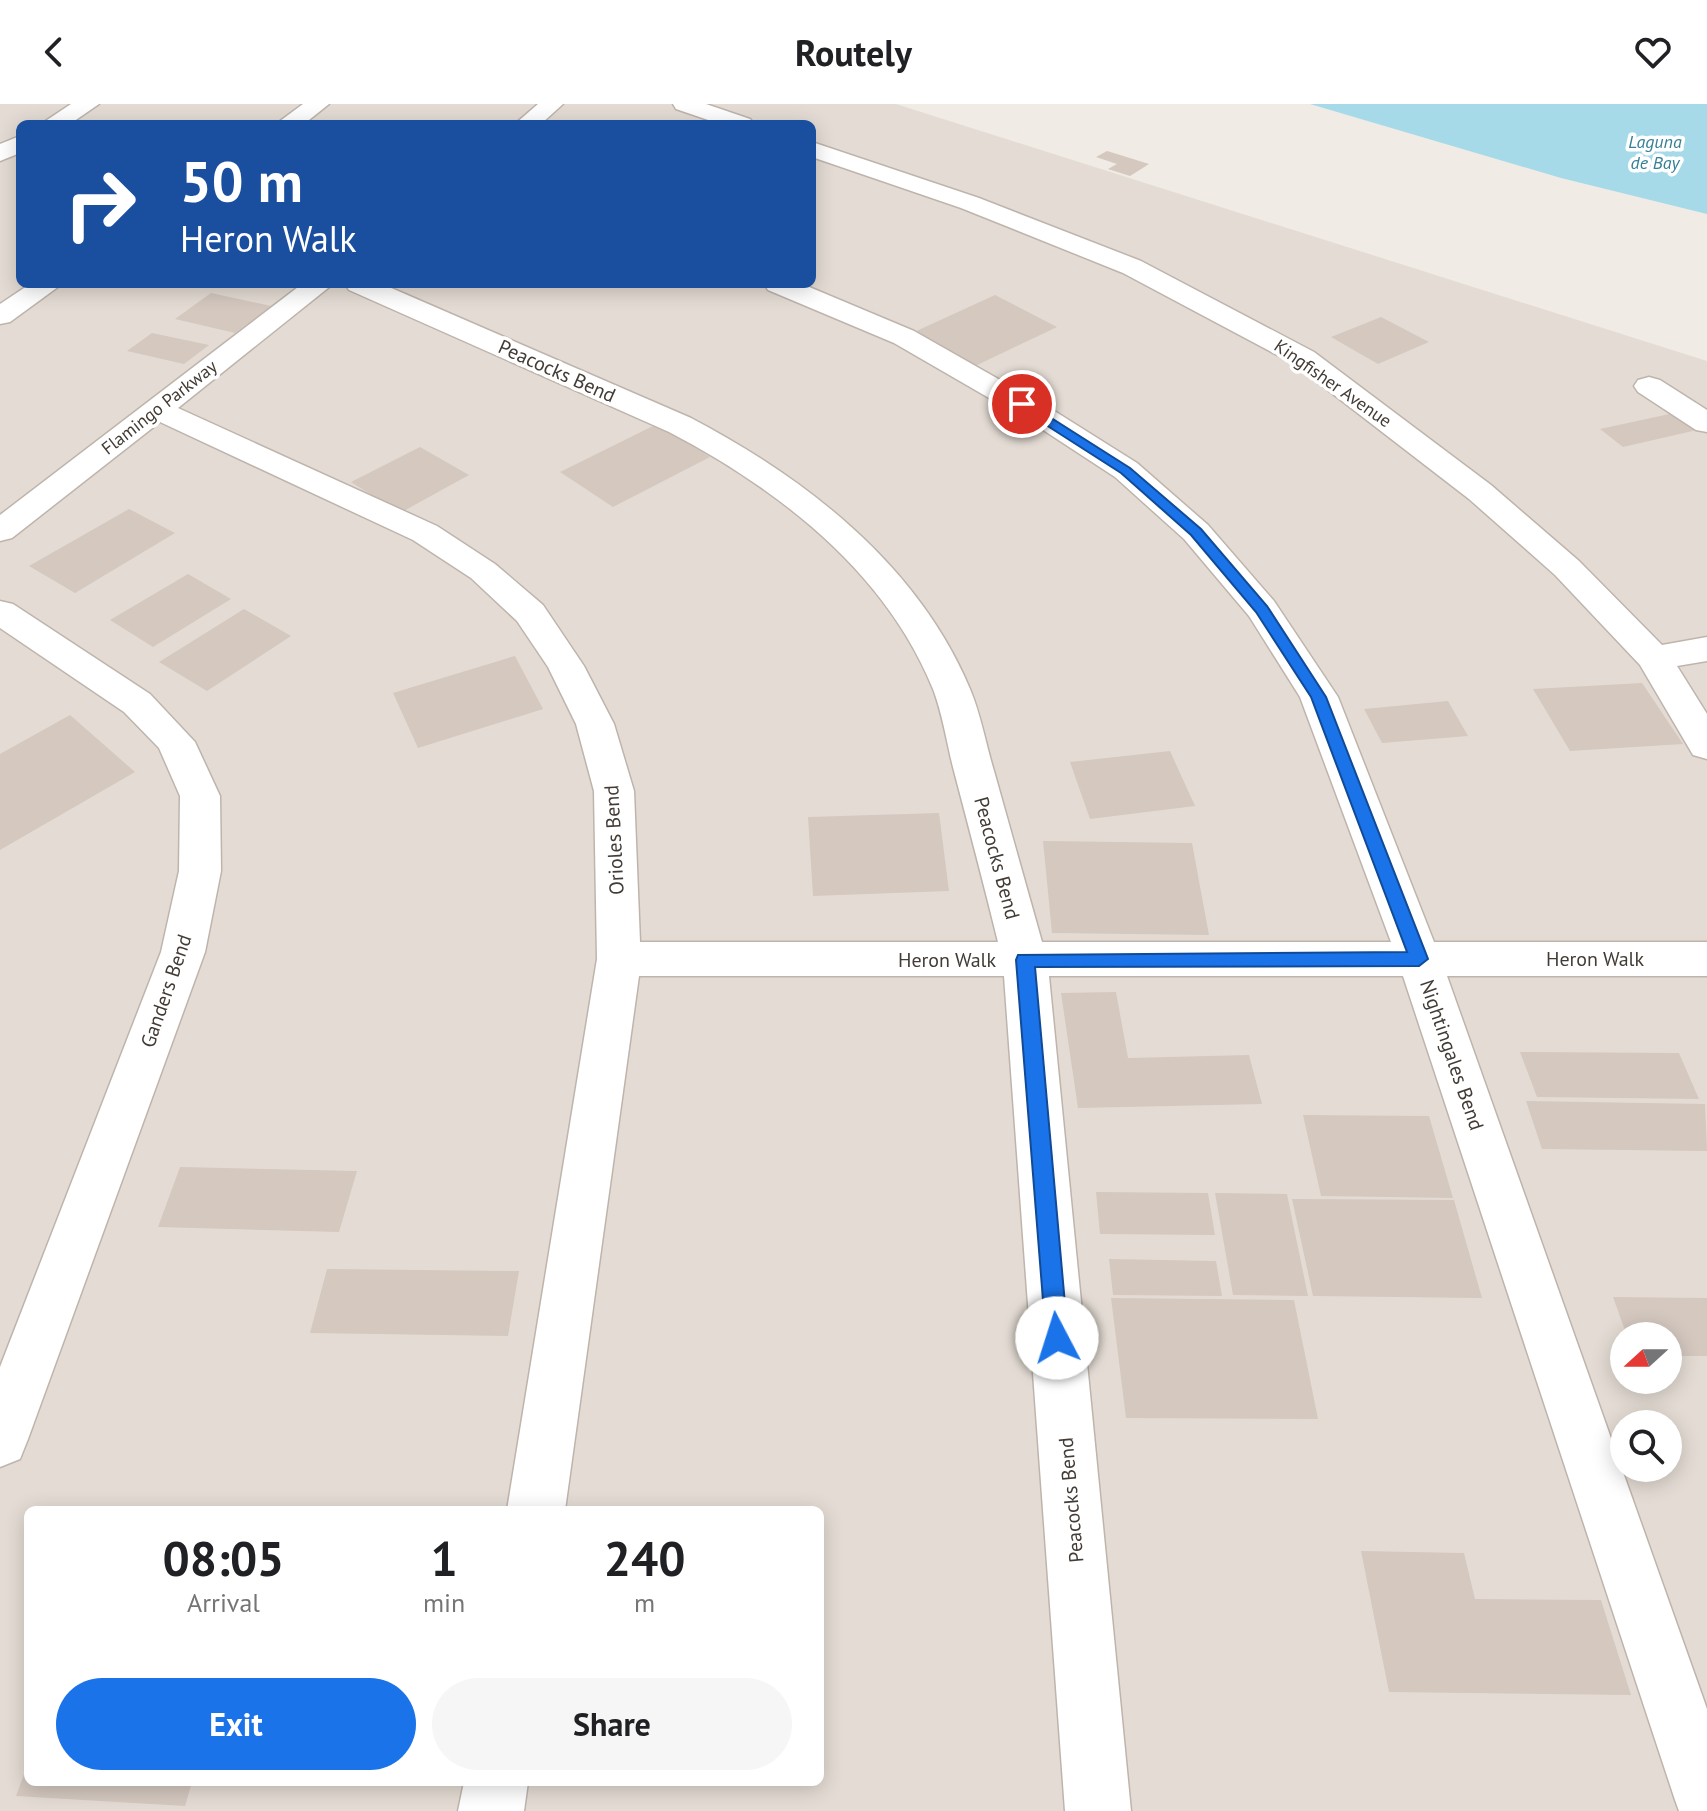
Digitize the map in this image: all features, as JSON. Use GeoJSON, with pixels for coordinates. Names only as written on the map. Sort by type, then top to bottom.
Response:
{"type":"FeatureCollection","features":[{"type":"Feature","properties":{"kind":"street"},"geometry":{"type":"LineString","coordinates":[[60,120],[88,104]]}},
{"type":"Feature","properties":{"kind":"street"},"geometry":{"type":"LineString","coordinates":[[294,120],[318,104]]}},
{"type":"Feature","properties":{"kind":"street"},"geometry":{"type":"LineString","coordinates":[[532,120],[552,104]]}},
{"type":"Feature","properties":{"kind":"street"},"geometry":{"type":"LineString","coordinates":[[684,104],[730,120]]}},
{"type":"Feature","properties":{"kind":"street","name":"Kingfisher Avenue"},"geometry":{"type":"LineString","coordinates":[[816,150],[970,203],[1132,267],[1304,358],[1513,520],[1567,568],[1654,658],[1707,746]]}},
{"type":"Feature","properties":{"kind":"street"},"geometry":{"type":"LineString","coordinates":[[0,316],[42,288]]}},
{"type":"Feature","properties":{"kind":"street","name":"Flamingo Parkway"},"geometry":{"type":"LineString","coordinates":[[0,531],[314,288]]}},
{"type":"Feature","properties":{"kind":"street","name":"Peacocks Bend"},"geometry":{"type":"LineString","coordinates":[[368,288],[680,425],[726,449],[824,518],[873,566],[919,627],[952,690],[1025,960],[1098,1811]]}},
{"type":"Feature","properties":{"kind":"street","name":"Nightingales Bend"},"geometry":{"type":"LineString","coordinates":[[788,288],[904,337],[1045,418],[1126,470],[1196,532],[1262,609],[1319,697],[1419,959],[1707,1800]]}},
{"type":"Feature","properties":{"kind":"street"},"geometry":{"type":"LineString","coordinates":[[1649,386],[1707,423]]}},
{"type":"Feature","properties":{"kind":"street","name":"Orioles Bend"},"geometry":{"type":"LineString","coordinates":[[156,409],[425,533],[483,571],[530,613],[566,666],[595,724],[614,791],[619,959],[537,1506]]}},
{"type":"Feature","properties":{"kind":"street","name":"Ganders Bend"},"geometry":{"type":"LineString","coordinates":[[0,612],[137,703],[176,742],[200,796],[200,871],[183,952],[0,1439]]}},
{"type":"Feature","properties":{"kind":"street"},"geometry":{"type":"LineString","coordinates":[[1654,658],[1707,649]]}},
{"type":"Feature","properties":{"kind":"street","name":"Heron Walk"},"geometry":{"type":"LineString","coordinates":[[619,959],[1707,959]]}},
{"type":"Feature","properties":{"kind":"street"},"geometry":{"type":"LineString","coordinates":[[491,1811],[495,1786]]}},
{"type":"Feature","properties":{"kind":"shaded area"},"geometry":{"type":"Polygon","coordinates":[[[0,104],[896,104],[1707,361],[1707,1811],[0,1811],[0,104]]]}},
{"type":"Feature","properties":{"kind":"water","name":"Laguna de Bay"},"geometry":{"type":"Polygon","coordinates":[[[1310,104],[1707,104],[1707,214],[1561,178],[1310,104]]]}},
{"type":"Feature","properties":{"kind":"building"},"geometry":{"type":"Polygon","coordinates":[[[1107,151],[1149,164],[1130,176],[1108,169],[1117,164],[1096,157],[1107,151]]]}},
{"type":"Feature","properties":{"kind":"building"},"geometry":{"type":"Polygon","coordinates":[[[211,293],[271,306],[235,333],[175,319],[211,293]]]}},
{"type":"Feature","properties":{"kind":"building"},"geometry":{"type":"Polygon","coordinates":[[[995,295],[1057,327],[973,367],[912,333],[995,295]]]}},
{"type":"Feature","properties":{"kind":"building"},"geometry":{"type":"Polygon","coordinates":[[[1381,317],[1429,342],[1378,364],[1331,337],[1381,317]]]}},
{"type":"Feature","properties":{"kind":"building"},"geometry":{"type":"Polygon","coordinates":[[[152,333],[209,345],[184,364],[127,351],[152,333]]]}},
{"type":"Feature","properties":{"kind":"building"},"geometry":{"type":"Polygon","coordinates":[[[1674,413],[1697,430],[1623,447],[1600,429],[1674,413]]]}},
{"type":"Feature","properties":{"kind":"building"},"geometry":{"type":"Polygon","coordinates":[[[657,424],[710,457],[613,507],[560,472],[657,424]]]}},
{"type":"Feature","properties":{"kind":"building"},"geometry":{"type":"Polygon","coordinates":[[[420,447],[469,475],[400,513],[351,482],[420,447]]]}},
{"type":"Feature","properties":{"kind":"building"},"geometry":{"type":"Polygon","coordinates":[[[129,509],[175,533],[75,593],[29,566],[129,509]]]}},
{"type":"Feature","properties":{"kind":"building"},"geometry":{"type":"Polygon","coordinates":[[[188,574],[231,599],[153,647],[110,620],[188,574]]]}},
{"type":"Feature","properties":{"kind":"building"},"geometry":{"type":"Polygon","coordinates":[[[244,609],[291,636],[207,691],[159,662],[244,609]]]}},
{"type":"Feature","properties":{"kind":"building"},"geometry":{"type":"Polygon","coordinates":[[[515,656],[543,709],[418,748],[393,693],[515,656]]]}},
{"type":"Feature","properties":{"kind":"building"},"geometry":{"type":"Polygon","coordinates":[[[1642,683],[1683,744],[1570,751],[1533,689],[1642,683]]]}},
{"type":"Feature","properties":{"kind":"building"},"geometry":{"type":"Polygon","coordinates":[[[1448,701],[1468,736],[1382,743],[1364,709],[1448,701]]]}},
{"type":"Feature","properties":{"kind":"building"},"geometry":{"type":"Polygon","coordinates":[[[70,715],[135,772],[0,850],[0,754],[70,715]]]}},
{"type":"Feature","properties":{"kind":"building"},"geometry":{"type":"Polygon","coordinates":[[[1170,751],[1195,806],[1090,819],[1070,762],[1170,751]]]}},
{"type":"Feature","properties":{"kind":"building"},"geometry":{"type":"Polygon","coordinates":[[[939,813],[949,891],[813,896],[808,817],[939,813]]]}},
{"type":"Feature","properties":{"kind":"building"},"geometry":{"type":"Polygon","coordinates":[[[1043,841],[1192,843],[1209,935],[1052,933],[1043,841]]]}},
{"type":"Feature","properties":{"kind":"building"},"geometry":{"type":"Polygon","coordinates":[[[1116,992],[1128,1058],[1249,1055],[1262,1104],[1078,1108],[1061,993],[1116,992]]]}},
{"type":"Feature","properties":{"kind":"building"},"geometry":{"type":"Polygon","coordinates":[[[1520,1052],[1679,1053],[1699,1099],[1537,1097],[1520,1052]]]}},
{"type":"Feature","properties":{"kind":"building"},"geometry":{"type":"Polygon","coordinates":[[[1526,1101],[1705,1104],[1707,1151],[1542,1149],[1526,1101]]]}},
{"type":"Feature","properties":{"kind":"building"},"geometry":{"type":"Polygon","coordinates":[[[1303,1115],[1429,1116],[1453,1198],[1321,1196],[1303,1115]]]}},
{"type":"Feature","properties":{"kind":"building"},"geometry":{"type":"Polygon","coordinates":[[[180,1167],[357,1171],[339,1232],[158,1227],[180,1167]]]}},
{"type":"Feature","properties":{"kind":"building"},"geometry":{"type":"Polygon","coordinates":[[[1096,1192],[1208,1193],[1215,1235],[1100,1234],[1096,1192]]]}},
{"type":"Feature","properties":{"kind":"building"},"geometry":{"type":"Polygon","coordinates":[[[1215,1193],[1287,1194],[1308,1296],[1233,1295],[1215,1193]]]}},
{"type":"Feature","properties":{"kind":"building"},"geometry":{"type":"Polygon","coordinates":[[[1292,1199],[1454,1200],[1482,1298],[1313,1296],[1292,1199]]]}},
{"type":"Feature","properties":{"kind":"building"},"geometry":{"type":"Polygon","coordinates":[[[1109,1259],[1216,1261],[1222,1296],[1113,1295],[1109,1259]]]}},
{"type":"Feature","properties":{"kind":"building"},"geometry":{"type":"Polygon","coordinates":[[[327,1269],[519,1271],[508,1336],[310,1333],[327,1269]]]}},
{"type":"Feature","properties":{"kind":"building"},"geometry":{"type":"Polygon","coordinates":[[[1613,1297],[1707,1298],[1707,1356],[1682,1356],[1682,1322],[1622,1322],[1613,1297]]]}},
{"type":"Feature","properties":{"kind":"building"},"geometry":{"type":"Polygon","coordinates":[[[1111,1298],[1294,1300],[1318,1419],[1126,1418],[1111,1298]]]}},
{"type":"Feature","properties":{"kind":"building"},"geometry":{"type":"Polygon","coordinates":[[[1361,1551],[1464,1553],[1475,1599],[1601,1600],[1631,1695],[1389,1692],[1361,1551]]]}},
{"type":"Feature","properties":{"kind":"building"},"geometry":{"type":"Polygon","coordinates":[[[24,1774],[24,1786],[191,1786],[185,1806],[16,1796],[24,1774]]]}},
{"type":"Feature","properties":{"kind":"route"},"geometry":{"type":"LineString","coordinates":[[1022,404],[1126,470],[1196,532],[1262,609],[1319,697],[1419,959],[1025,960],[1057,1338]]}}]}
